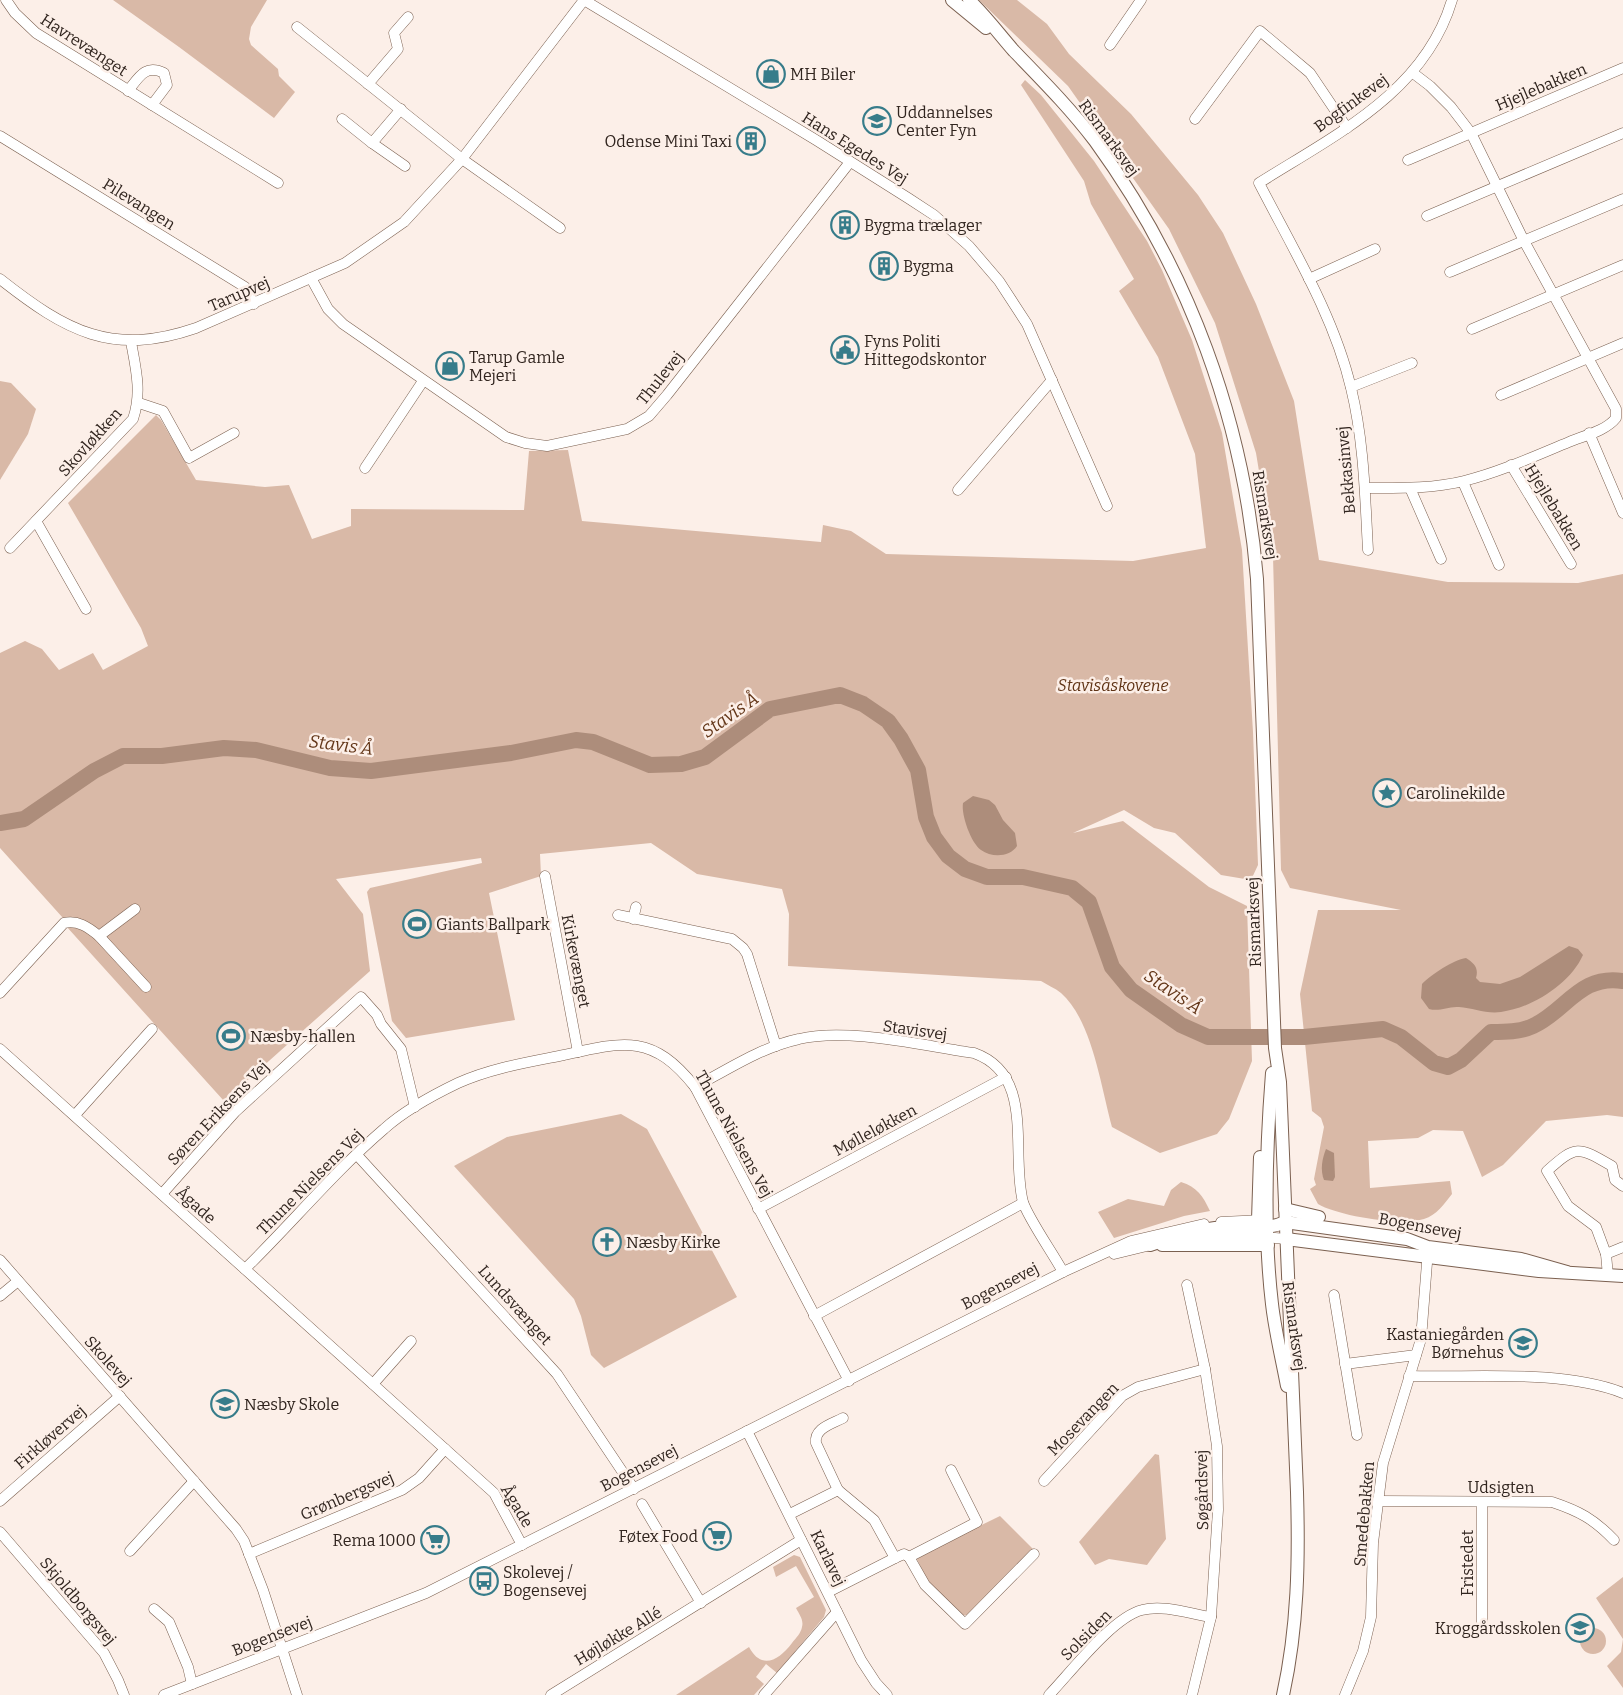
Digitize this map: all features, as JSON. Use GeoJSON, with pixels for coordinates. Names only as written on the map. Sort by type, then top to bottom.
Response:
{"type":"FeatureCollection","features":[{"type":"Feature","properties":{"kind":"main road","name":"Rismarksvej"},"geometry":{"type":"LineString","coordinates":[[952,0],[1015,51]]}},
{"type":"Feature","properties":{"kind":"main road","name":"Rismarksvej"},"geometry":{"type":"LineString","coordinates":[[969,0],[1053,90],[1095,141],[1148,223],[1180,282],[1201,332],[1228,413],[1243,476],[1256,561],[1275,1048],[1280,1082],[1272,1304],[1294,1428]]}},
{"type":"Feature","properties":{"kind":"main road"},"geometry":{"type":"LineString","coordinates":[[1275,1048],[1262,1140],[1275,1229]]}},
{"type":"Feature","properties":{"kind":"main road"},"geometry":{"type":"LineString","coordinates":[[1150,1245],[1187,1233],[1215,1228],[1275,1229],[1394,1245],[1428,1253]]}},
{"type":"Feature","properties":{"kind":"main road","name":"Rismarksvej"},"geometry":{"type":"LineString","coordinates":[[1275,1229],[1293,1379],[1299,1552],[1296,1610],[1283,1695]]}},
{"type":"Feature","properties":{"kind":"main road"},"geometry":{"type":"LineString","coordinates":[[1150,1245],[1275,1229]]}},
{"type":"Feature","properties":{"kind":"main road","name":"Bogensevej"},"geometry":{"type":"LineString","coordinates":[[1275,1229],[1392,1231],[1408,1238],[1428,1253]]}},
{"type":"Feature","properties":{"kind":"main road","name":"Bogensevej"},"geometry":{"type":"LineString","coordinates":[[1275,1229],[1305,1241],[1428,1253],[1521,1259],[1567,1272],[1623,1276]]}},
{"type":"Feature","properties":{"kind":"main road"},"geometry":{"type":"LineString","coordinates":[[1293,1379],[1296,1343],[1294,1255],[1305,1241]]}},
{"type":"Feature","properties":{"kind":"street","name":"Havrevænget"},"geometry":{"type":"LineString","coordinates":[[6,0],[15,13],[36,33],[278,183]]}},
{"type":"Feature","properties":{"kind":"street","name":"Tarupvej"},"geometry":{"type":"LineString","coordinates":[[0,279],[21,296],[66,324],[92,335],[131,342],[171,337],[254,304],[345,263],[404,222],[462,159],[584,0]]}},
{"type":"Feature","properties":{"kind":"street","name":"Hans Egedes Vej"},"geometry":{"type":"LineString","coordinates":[[584,0],[850,162],[934,216],[969,246],[999,281],[1027,324],[1107,506]]}},
{"type":"Feature","properties":{"kind":"street"},"geometry":{"type":"LineString","coordinates":[[1110,45],[1141,0]]}},
{"type":"Feature","properties":{"kind":"street","name":"Bogfinkevej"},"geometry":{"type":"LineString","coordinates":[[1259,184],[1347,128],[1394,94],[1413,73],[1430,49],[1448,17],[1452,0]]}},
{"type":"Feature","properties":{"kind":"street"},"geometry":{"type":"LineString","coordinates":[[368,84],[398,49],[394,33],[408,17]]}},
{"type":"Feature","properties":{"kind":"street"},"geometry":{"type":"LineString","coordinates":[[297,27],[462,159],[560,228]]}},
{"type":"Feature","properties":{"kind":"street"},"geometry":{"type":"LineString","coordinates":[[1195,119],[1260,31],[1310,73],[1347,128]]}},
{"type":"Feature","properties":{"kind":"street","name":"Havrevænget"},"geometry":{"type":"LineString","coordinates":[[128,91],[144,71],[154,68],[164,73],[167,85],[152,106]]}},
{"type":"Feature","properties":{"kind":"street","name":"Hjejlebakken"},"geometry":{"type":"LineString","coordinates":[[1408,160],[1623,68]]}},
{"type":"Feature","properties":{"kind":"street","name":"Hjejlebakken"},"geometry":{"type":"LineString","coordinates":[[1365,488],[1410,488],[1463,482],[1512,465],[1620,418],[1524,241],[1471,133],[1451,107],[1430,86],[1413,73]]}},
{"type":"Feature","properties":{"kind":"street"},"geometry":{"type":"LineString","coordinates":[[372,143],[401,109]]}},
{"type":"Feature","properties":{"kind":"street"},"geometry":{"type":"LineString","coordinates":[[342,119],[405,166]]}},
{"type":"Feature","properties":{"kind":"street"},"geometry":{"type":"LineString","coordinates":[[1427,216],[1623,133]]}},
{"type":"Feature","properties":{"kind":"street","name":"Pilevangen"},"geometry":{"type":"LineString","coordinates":[[0,136],[245,287],[254,304]]}},
{"type":"Feature","properties":{"kind":"street","name":"Thulevej"},"geometry":{"type":"LineString","coordinates":[[312,278],[328,309],[342,324],[506,437],[547,446],[627,430],[649,416],[666,398],[850,162]]}},
{"type":"Feature","properties":{"kind":"street","name":"Bekkasinvej"},"geometry":{"type":"LineString","coordinates":[[1259,184],[1309,279],[1333,334],[1351,387],[1360,435],[1368,550]]}},
{"type":"Feature","properties":{"kind":"street"},"geometry":{"type":"LineString","coordinates":[[1450,272],[1623,199]]}},
{"type":"Feature","properties":{"kind":"street"},"geometry":{"type":"LineString","coordinates":[[1309,279],[1375,249]]}},
{"type":"Feature","properties":{"kind":"street"},"geometry":{"type":"LineString","coordinates":[[1472,329],[1623,265]]}},
{"type":"Feature","properties":{"kind":"street","name":"Skovløkken"},"geometry":{"type":"LineString","coordinates":[[10,548],[125,430],[133,419],[139,402],[139,387],[131,342]]}},
{"type":"Feature","properties":{"kind":"street"},"geometry":{"type":"LineString","coordinates":[[1501,394],[1623,343]]}},
{"type":"Feature","properties":{"kind":"street"},"geometry":{"type":"LineString","coordinates":[[1351,387],[1412,363]]}},
{"type":"Feature","properties":{"kind":"street"},"geometry":{"type":"LineString","coordinates":[[958,490],[1052,380]]}},
{"type":"Feature","properties":{"kind":"street"},"geometry":{"type":"LineString","coordinates":[[365,468],[423,381]]}},
{"type":"Feature","properties":{"kind":"street"},"geometry":{"type":"LineString","coordinates":[[139,402],[163,411],[190,458],[234,433]]}},
{"type":"Feature","properties":{"kind":"street"},"geometry":{"type":"LineString","coordinates":[[1589,433],[1623,513]]}},
{"type":"Feature","properties":{"kind":"street","name":"Hjejlebakken"},"geometry":{"type":"LineString","coordinates":[[1512,465],[1571,564]]}},
{"type":"Feature","properties":{"kind":"street"},"geometry":{"type":"LineString","coordinates":[[1463,482],[1499,565]]}},
{"type":"Feature","properties":{"kind":"street"},"geometry":{"type":"LineString","coordinates":[[1410,488],[1441,560]]}},
{"type":"Feature","properties":{"kind":"street"},"geometry":{"type":"LineString","coordinates":[[36,521],[86,609]]}},
{"type":"Feature","properties":{"kind":"street","name":"Kirkevænget"},"geometry":{"type":"LineString","coordinates":[[545,876],[578,1052]]}},
{"type":"Feature","properties":{"kind":"street"},"geometry":{"type":"LineString","coordinates":[[634,919],[636,907]]}},
{"type":"Feature","properties":{"kind":"street"},"geometry":{"type":"LineString","coordinates":[[99,936],[135,909]]}},
{"type":"Feature","properties":{"kind":"street"},"geometry":{"type":"LineString","coordinates":[[618,915],[732,939],[739,944],[747,954],[776,1046]]}},
{"type":"Feature","properties":{"kind":"street"},"geometry":{"type":"LineString","coordinates":[[0,993],[64,923],[72,921],[82,924],[99,936],[146,987]]}},
{"type":"Feature","properties":{"kind":"street","name":"Søren Eriksens Vej"},"geometry":{"type":"LineString","coordinates":[[162,1194],[235,1112],[361,997],[401,1048],[415,1107]]}},
{"type":"Feature","properties":{"kind":"street"},"geometry":{"type":"LineString","coordinates":[[75,1115],[152,1029]]}},
{"type":"Feature","properties":{"kind":"street","name":"Stavisvej"},"geometry":{"type":"LineString","coordinates":[[695,1087],[776,1046],[799,1038],[825,1035],[847,1035],[974,1053],[987,1058],[1006,1077],[1013,1090],[1023,1203],[1063,1272]]}},
{"type":"Feature","properties":{"kind":"street","name":"Thune Nielsens Vej"},"geometry":{"type":"LineString","coordinates":[[246,1269],[357,1154],[385,1128],[415,1107],[459,1083],[495,1070],[618,1044],[643,1046],[662,1054],[680,1068],[695,1087],[849,1381]]}},
{"type":"Feature","properties":{"kind":"street","name":"Ågade"},"geometry":{"type":"LineString","coordinates":[[0,1049],[494,1493],[522,1545]]}},
{"type":"Feature","properties":{"kind":"street","name":"Mølleløkken"},"geometry":{"type":"LineString","coordinates":[[758,1209],[1006,1077]]}},
{"type":"Feature","properties":{"kind":"street"},"geometry":{"type":"LineString","coordinates":[[1608,1276],[1606,1254],[1596,1227],[1568,1206],[1547,1171],[1568,1153],[1588,1151],[1612,1166],[1615,1180],[1623,1186]]}},
{"type":"Feature","properties":{"kind":"street","name":"Lundsvænget"},"geometry":{"type":"LineString","coordinates":[[357,1154],[557,1374],[634,1489]]}},
{"type":"Feature","properties":{"kind":"street"},"geometry":{"type":"LineString","coordinates":[[814,1316],[1023,1203]]}},
{"type":"Feature","properties":{"kind":"street","name":"Bogensevej"},"geometry":{"type":"LineString","coordinates":[[166,1695],[426,1593],[1063,1272],[1131,1241],[1181,1228],[1214,1222],[1275,1229]]}},
{"type":"Feature","properties":{"kind":"street","name":"Bogensevej"},"geometry":{"type":"LineString","coordinates":[[1091,1260],[1150,1245]]}},
{"type":"Feature","properties":{"kind":"street"},"geometry":{"type":"LineString","coordinates":[[1606,1254],[1623,1247]]}},
{"type":"Feature","properties":{"kind":"street","name":"Smedebakken"},"geometry":{"type":"LineString","coordinates":[[1345,1695],[1363,1651],[1371,1617],[1377,1501],[1383,1463],[1423,1328],[1428,1253]]}},
{"type":"Feature","properties":{"kind":"street","name":"Skolevej"},"geometry":{"type":"LineString","coordinates":[[0,1260],[228,1519],[249,1554],[283,1649],[297,1695]]}},
{"type":"Feature","properties":{"kind":"street"},"geometry":{"type":"LineString","coordinates":[[0,1296],[18,1281]]}},
{"type":"Feature","properties":{"kind":"street","name":"Søgårdsvej"},"geometry":{"type":"LineString","coordinates":[[1187,1285],[1205,1369],[1217,1446],[1218,1510],[1211,1617],[1192,1695]]}},
{"type":"Feature","properties":{"kind":"street"},"geometry":{"type":"LineString","coordinates":[[1334,1295],[1357,1435]]}},
{"type":"Feature","properties":{"kind":"street"},"geometry":{"type":"LineString","coordinates":[[373,1384],[411,1341]]}},
{"type":"Feature","properties":{"kind":"street"},"geometry":{"type":"LineString","coordinates":[[1345,1364],[1416,1355]]}},
{"type":"Feature","properties":{"kind":"street","name":"Mosevangen"},"geometry":{"type":"LineString","coordinates":[[1044,1481],[1122,1396],[1138,1387],[1205,1369]]}},
{"type":"Feature","properties":{"kind":"street"},"geometry":{"type":"LineString","coordinates":[[1409,1376],[1562,1378],[1605,1386],[1623,1394]]}},
{"type":"Feature","properties":{"kind":"street","name":"Firkløvervej"},"geometry":{"type":"LineString","coordinates":[[0,1501],[120,1396]]}},
{"type":"Feature","properties":{"kind":"street"},"geometry":{"type":"LineString","coordinates":[[843,1418],[819,1431],[815,1437],[816,1443],[838,1490],[874,1520],[895,1558]]}},
{"type":"Feature","properties":{"kind":"street","name":"Karlavej"},"geometry":{"type":"LineString","coordinates":[[747,1431],[790,1514],[861,1660],[876,1683],[887,1695]]}},
{"type":"Feature","properties":{"kind":"street","name":"Grønbergsvej"},"geometry":{"type":"LineString","coordinates":[[249,1554],[402,1490],[419,1478],[445,1449]]}},
{"type":"Feature","properties":{"kind":"street"},"geometry":{"type":"LineString","coordinates":[[909,1557],[977,1522],[951,1470]]}},
{"type":"Feature","properties":{"kind":"street"},"geometry":{"type":"LineString","coordinates":[[130,1551],[194,1481]]}},
{"type":"Feature","properties":{"kind":"street"},"geometry":{"type":"LineString","coordinates":[[790,1514],[838,1490]]}},
{"type":"Feature","properties":{"kind":"street","name":"Udsigten"},"geometry":{"type":"LineString","coordinates":[[1377,1501],[1552,1502],[1577,1511],[1597,1522],[1614,1540]]}},
{"type":"Feature","properties":{"kind":"street","name":"Fristedet"},"geometry":{"type":"LineString","coordinates":[[1482,1502],[1482,1624]]}},
{"type":"Feature","properties":{"kind":"street"},"geometry":{"type":"LineString","coordinates":[[642,1504],[701,1603]]}},
{"type":"Feature","properties":{"kind":"street","name":"Skjoldborgsvej"},"geometry":{"type":"LineString","coordinates":[[0,1532],[104,1653],[124,1695]]}},
{"type":"Feature","properties":{"kind":"street","name":"Højløkke Allé"},"geometry":{"type":"LineString","coordinates":[[551,1695],[801,1540]]}},
{"type":"Feature","properties":{"kind":"street"},"geometry":{"type":"LineString","coordinates":[[828,1592],[904,1554],[909,1557],[925,1585],[965,1624],[1034,1554]]}},
{"type":"Feature","properties":{"kind":"street"},"geometry":{"type":"LineString","coordinates":[[154,1609],[169,1622],[188,1667],[192,1684]]}},
{"type":"Feature","properties":{"kind":"street","name":"Solsiden"},"geometry":{"type":"LineString","coordinates":[[1050,1695],[1126,1617],[1142,1610],[1156,1609],[1211,1617]]}},
{"type":"Feature","properties":{"kind":"street"},"geometry":{"type":"LineString","coordinates":[[764,1695],[837,1612]]}},
{"type":"Feature","properties":{"kind":"green space"},"geometry":{"type":"Polygon","coordinates":[[[113,0],[267,0],[251,27],[249,39],[251,45],[278,69],[279,76],[295,92],[274,118],[113,0]]]}},
{"type":"Feature","properties":{"kind":"green space"},"geometry":{"type":"Polygon","coordinates":[[[979,0],[1017,0],[1047,24],[1069,54],[1131,114],[1198,195],[1223,233],[1256,304],[1294,401],[1319,560],[1448,582],[1578,583],[1623,574],[1623,1117],[1607,1115],[1546,1121],[1503,1165],[1482,1177],[1463,1131],[1433,1130],[1418,1138],[1368,1141],[1370,1188],[1450,1181],[1452,1194],[1436,1212],[1424,1219],[1401,1221],[1354,1216],[1318,1204],[1310,1189],[1316,1185],[1314,1179],[1324,1127],[1321,1118],[1312,1111],[1300,994],[1318,910],[1401,910],[1290,888],[1281,870],[1273,556],[1256,453],[1215,323],[1169,229],[1068,86],[979,0]]]}},
{"type":"Feature","properties":{"kind":"green space","name":"Stavisåskovene"},"geometry":{"type":"Polygon","coordinates":[[[1025,80],[1041,95],[1094,161],[1147,241],[1162,270],[1192,340],[1222,433],[1242,550],[1253,732],[1258,865],[1251,880],[1221,875],[1175,833],[1154,828],[1124,810],[1073,833],[1123,821],[1209,887],[1247,906],[1252,1061],[1229,1119],[1217,1134],[1160,1153],[1112,1127],[1088,1037],[1072,1005],[1061,993],[1041,981],[788,966],[789,914],[782,889],[697,874],[651,843],[540,854],[541,876],[489,893],[515,1020],[406,1038],[392,1021],[367,892],[370,888],[482,863],[481,858],[336,879],[363,914],[370,971],[224,1101],[66,926],[63,918],[0,848],[0,653],[25,641],[42,649],[59,670],[93,653],[103,670],[148,646],[141,628],[68,503],[156,415],[161,420],[196,480],[265,487],[289,485],[312,539],[351,526],[351,509],[524,510],[529,451],[568,450],[582,521],[821,542],[823,525],[851,531],[886,554],[1133,561],[1206,548],[1195,454],[1158,357],[1119,291],[1134,279],[1091,204],[1084,181],[1021,85],[1025,80]]]}},
{"type":"Feature","properties":{"kind":"green space"},"geometry":{"type":"Polygon","coordinates":[[[0,381],[11,383],[36,409],[28,434],[0,480],[0,381]]]}},
{"type":"Feature","properties":{"kind":"green space"},"geometry":{"type":"Polygon","coordinates":[[[621,1114],[647,1129],[737,1297],[604,1368],[591,1355],[581,1316],[574,1299],[454,1166],[507,1137],[621,1114]]]}},
{"type":"Feature","properties":{"kind":"green space"},"geometry":{"type":"Polygon","coordinates":[[[1181,1182],[1199,1193],[1210,1211],[1184,1216],[1114,1238],[1098,1212],[1128,1199],[1164,1206],[1171,1190],[1181,1182]]]}},
{"type":"Feature","properties":{"kind":"green space"},"geometry":{"type":"Polygon","coordinates":[[[1155,1454],[1159,1455],[1166,1539],[1147,1565],[1109,1559],[1095,1565],[1079,1542],[1155,1454]]]}},
{"type":"Feature","properties":{"kind":"green space"},"geometry":{"type":"Polygon","coordinates":[[[1000,1516],[1033,1549],[971,1615],[962,1615],[928,1582],[916,1557],[1000,1516]]]}},
{"type":"Feature","properties":{"kind":"green space"},"geometry":{"type":"Polygon","coordinates":[[[794,1555],[800,1557],[826,1610],[824,1617],[777,1673],[766,1664],[756,1677],[764,1684],[754,1695],[676,1695],[749,1647],[759,1659],[765,1661],[776,1658],[787,1649],[802,1627],[802,1619],[796,1608],[814,1597],[796,1566],[776,1577],[773,1567],[794,1555]]]}},
{"type":"Feature","properties":{"kind":"green space"},"geometry":{"type":"Polygon","coordinates":[[[1623,1577],[1623,1639],[1596,1598],[1623,1577]]]}},
{"type":"Feature","properties":{"kind":"green space"},"geometry":{"type":"Polygon","coordinates":[[[1593,1628],[1602,1632],[1606,1641],[1602,1650],[1593,1654],[1584,1650],[1580,1641],[1584,1632],[1593,1628]]]}},
{"type":"Feature","properties":{"kind":"green space"},"geometry":{"type":"Polygon","coordinates":[[[1623,1639],[1623,1688],[1607,1666],[1621,1652],[1623,1639]]]}},
{"type":"Feature","properties":{"kind":"shaded area"},"geometry":{"type":"Polygon","coordinates":[[[973,796],[989,800],[995,805],[1003,820],[1015,833],[1017,846],[1014,850],[1005,854],[995,855],[985,853],[977,846],[967,828],[963,808],[963,803],[973,796]]]}},
{"type":"Feature","properties":{"kind":"shaded area"},"geometry":{"type":"Polygon","coordinates":[[[1569,946],[1578,949],[1583,955],[1569,976],[1549,993],[1513,1010],[1485,1012],[1451,1007],[1433,1010],[1429,1009],[1421,998],[1422,984],[1443,968],[1461,959],[1466,958],[1473,964],[1477,971],[1476,978],[1480,982],[1500,984],[1520,977],[1569,946]]]}},
{"type":"Feature","properties":{"kind":"shaded area"},"geometry":{"type":"Polygon","coordinates":[[[1326,1149],[1334,1153],[1335,1177],[1333,1181],[1324,1180],[1322,1172],[1323,1157],[1326,1149]]]}},
{"type":"Feature","properties":{"kind":"waterway","name":"Stavis Å"},"geometry":{"type":"LineString","coordinates":[[0,823],[24,819],[94,771],[123,756],[162,756],[224,748],[256,750],[330,768],[371,771],[511,753],[576,740],[593,742],[650,765],[681,764],[705,757],[770,709],[840,695],[863,704],[888,721],[901,739],[918,770],[926,817],[934,837],[948,856],[965,869],[987,877],[1023,877],[1072,888],[1089,902],[1112,967],[1131,990],[1181,1025],[1208,1037],[1304,1037],[1383,1029],[1401,1037],[1434,1063],[1448,1067],[1461,1060],[1491,1032],[1528,1028],[1555,1012],[1584,988],[1608,980],[1623,981]]}},
{"type":"Feature","properties":{"kind":"place","name":"MH Biler"},"geometry":{"type":"Point","coordinates":[771,74]}},
{"type":"Feature","properties":{"kind":"place","name":"Uddannelses Center Fyn"},"geometry":{"type":"Point","coordinates":[877,121]}},
{"type":"Feature","properties":{"kind":"place","name":"Odense Mini Taxi"},"geometry":{"type":"Point","coordinates":[751,141]}},
{"type":"Feature","properties":{"kind":"place","name":"Bygma trælager"},"geometry":{"type":"Point","coordinates":[845,225]}},
{"type":"Feature","properties":{"kind":"place","name":"Bygma"},"geometry":{"type":"Point","coordinates":[884,266]}},
{"type":"Feature","properties":{"kind":"place","name":"Fyns Politi Hittegodskontor"},"geometry":{"type":"Point","coordinates":[845,350]}},
{"type":"Feature","properties":{"kind":"place","name":"Tarup Gamle Mejeri"},"geometry":{"type":"Point","coordinates":[450,366]}},
{"type":"Feature","properties":{"kind":"place","name":"Carolinekilde"},"geometry":{"type":"Point","coordinates":[1387,793]}},
{"type":"Feature","properties":{"kind":"place","name":"Giants Ballpark"},"geometry":{"type":"Point","coordinates":[417,924]}},
{"type":"Feature","properties":{"kind":"place","name":"Næsby-hallen"},"geometry":{"type":"Point","coordinates":[231,1036]}},
{"type":"Feature","properties":{"kind":"place","name":"Næsby Kirke"},"geometry":{"type":"Point","coordinates":[607,1242]}},
{"type":"Feature","properties":{"kind":"place","name":"Kastaniegården Børnehus"},"geometry":{"type":"Point","coordinates":[1523,1343]}},
{"type":"Feature","properties":{"kind":"place","name":"Næsby Skole"},"geometry":{"type":"Point","coordinates":[225,1404]}},
{"type":"Feature","properties":{"kind":"place","name":"Føtex Food"},"geometry":{"type":"Point","coordinates":[717,1536]}},
{"type":"Feature","properties":{"kind":"place","name":"Rema 1000"},"geometry":{"type":"Point","coordinates":[435,1540]}},
{"type":"Feature","properties":{"kind":"place","name":"Skolevej / Bogensevej"},"geometry":{"type":"Point","coordinates":[484,1581]}},
{"type":"Feature","properties":{"kind":"place","name":"Kroggårdsskolen"},"geometry":{"type":"Point","coordinates":[1580,1628]}}]}
